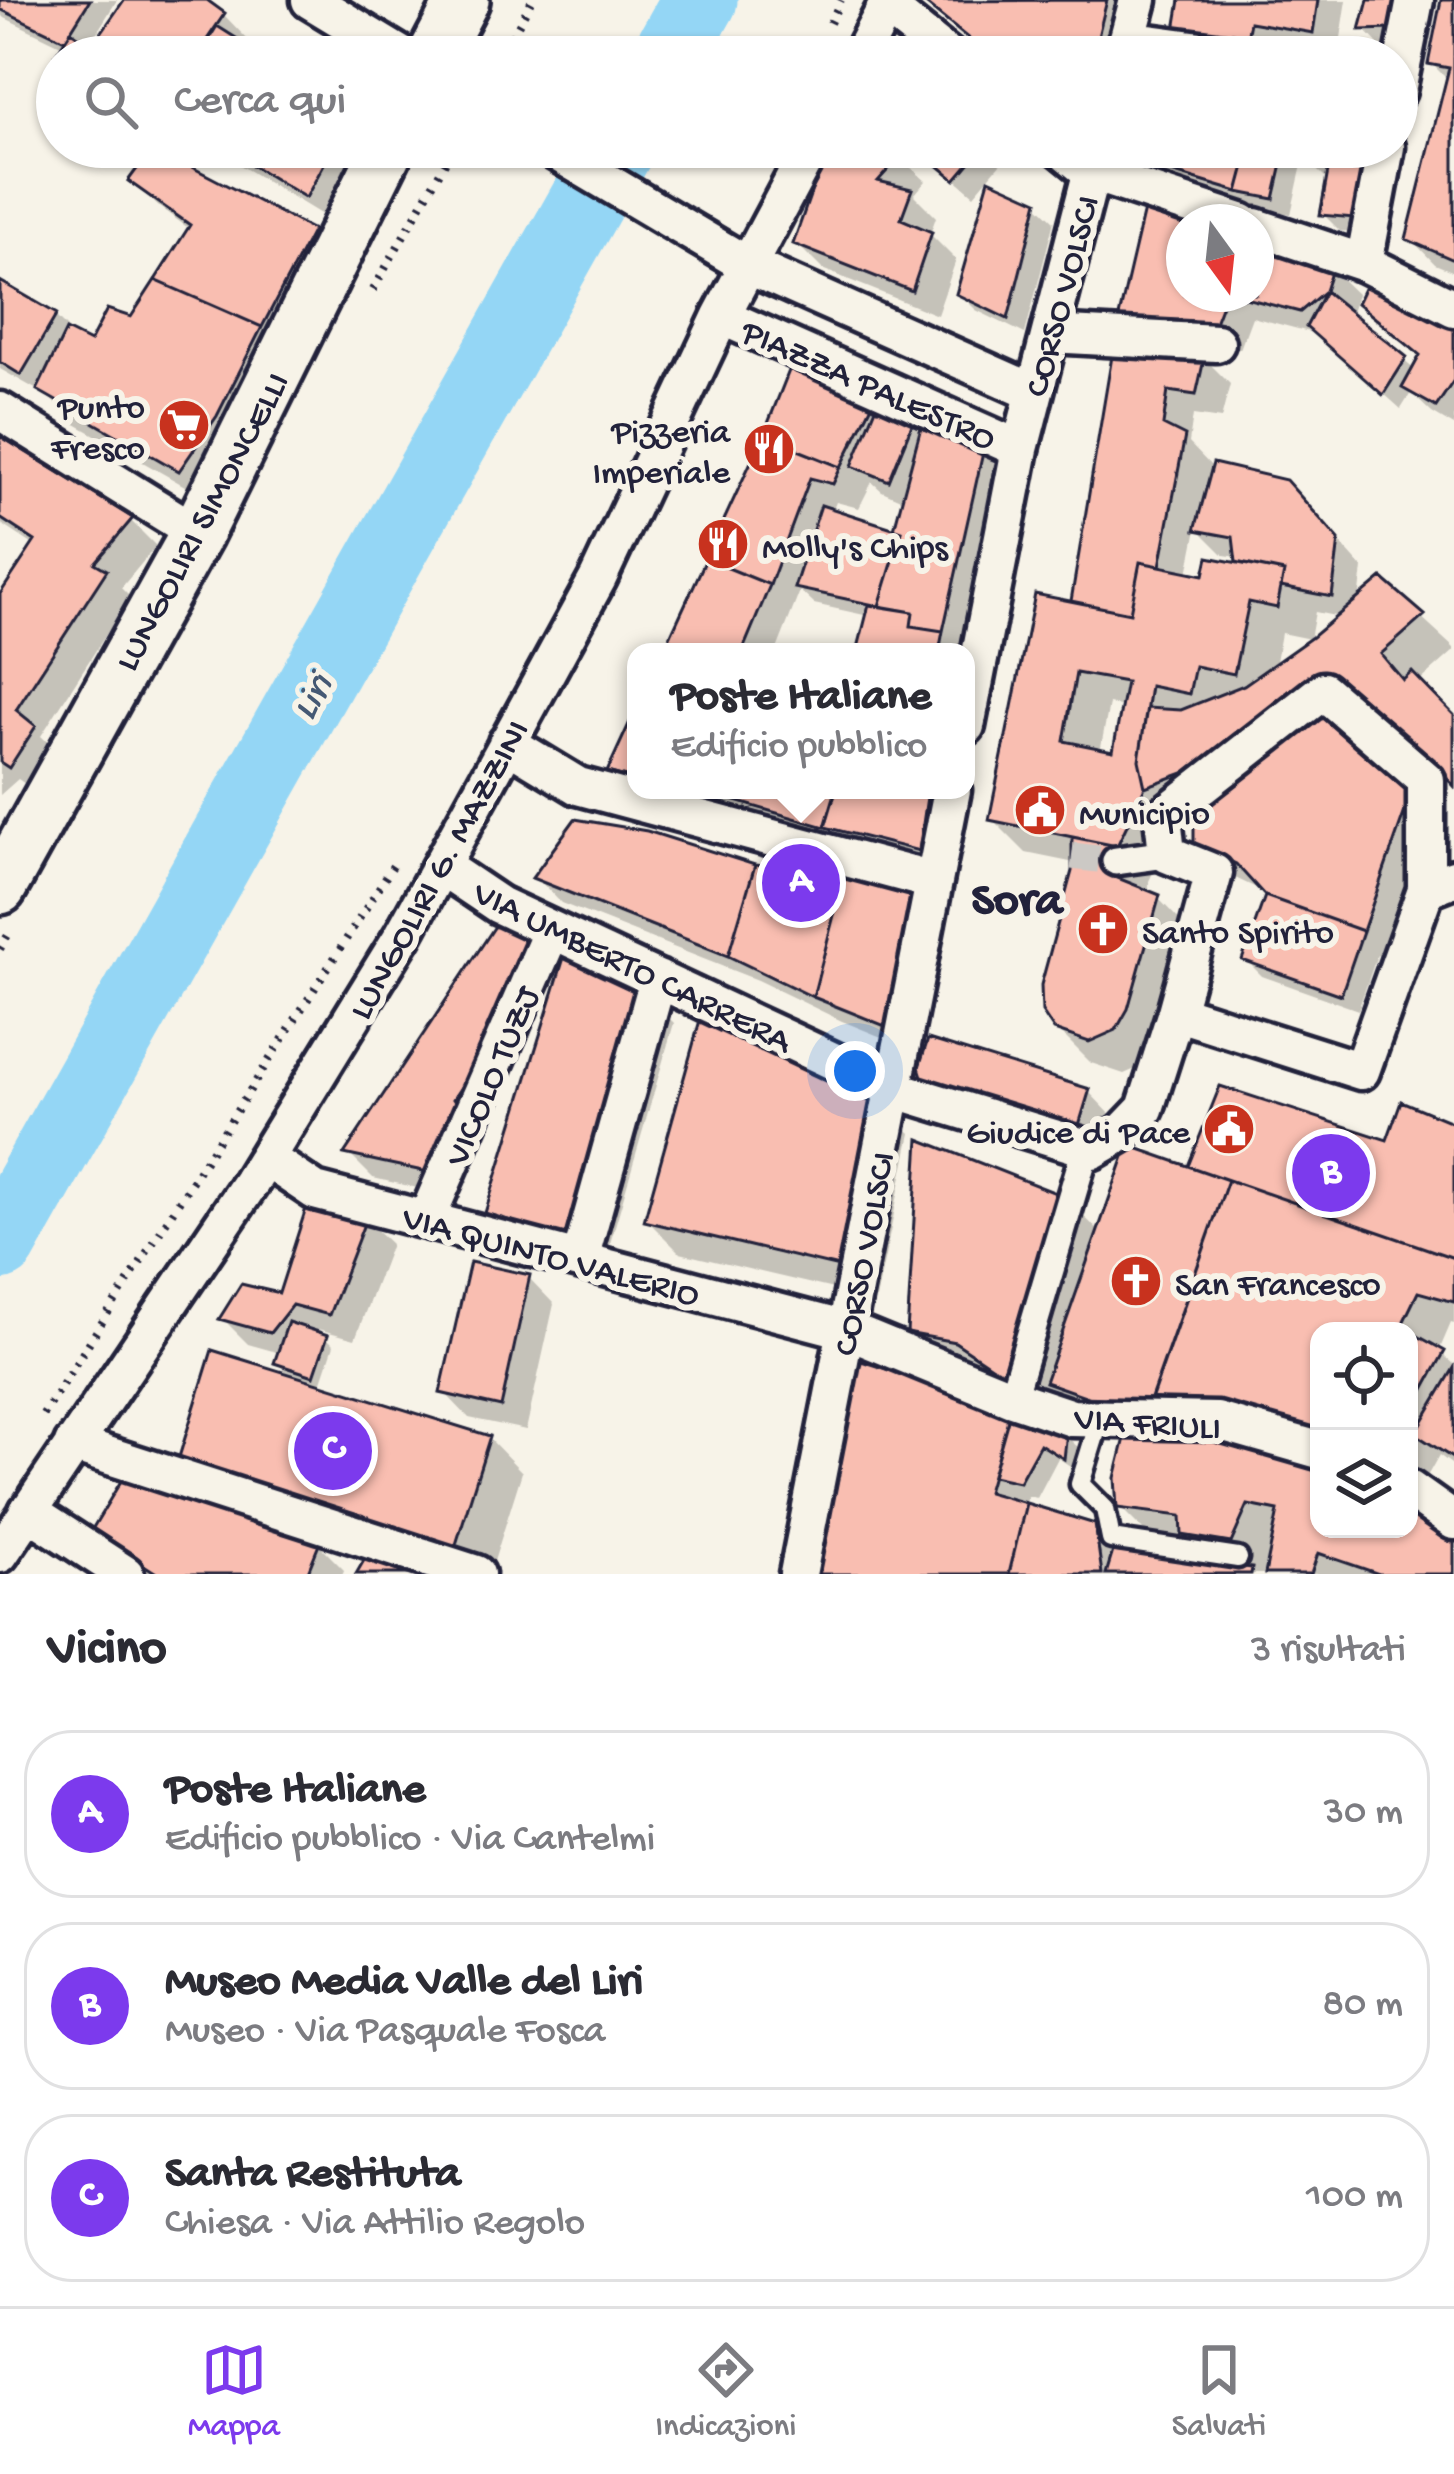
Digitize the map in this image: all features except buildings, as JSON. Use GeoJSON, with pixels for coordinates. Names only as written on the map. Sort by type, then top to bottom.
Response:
{"type":"FeatureCollection","features":[{"type":"Feature","properties":{"kind":"main road"},"geometry":{"type":"LineString","coordinates":[[445,36],[463,0]]}},
{"type":"Feature","properties":{"kind":"main road","name":"LUNGOLIRI SIMONCELLI"},"geometry":{"type":"LineString","coordinates":[[0,888],[196,533],[378,168]]}},
{"type":"Feature","properties":{"kind":"street"},"geometry":{"type":"LineString","coordinates":[[310,0],[369,36]]}},
{"type":"Feature","properties":{"kind":"street"},"geometry":{"type":"LineString","coordinates":[[1128,36],[1138,0]]}},
{"type":"Feature","properties":{"kind":"street"},"geometry":{"type":"LineString","coordinates":[[1408,36],[1415,0]]}},
{"type":"Feature","properties":{"kind":"street"},"geometry":{"type":"LineString","coordinates":[[871,36],[888,3],[925,36]]}},
{"type":"Feature","properties":{"kind":"street","name":"PIAZZA PALESTRO"},"geometry":{"type":"LineString","coordinates":[[584,168],[747,265],[1033,392]]}},
{"type":"Feature","properties":{"kind":"street","name":"LUNGOLIRI G. MAZZINI"},"geometry":{"type":"LineString","coordinates":[[0,1554],[266,1158],[404,935],[598,578],[721,316],[800,168]]}},
{"type":"Feature","properties":{"kind":"street","name":"CORSO VOLSCI"},"geometry":{"type":"LineString","coordinates":[[975,663],[1033,392],[1093,168]]}},
{"type":"Feature","properties":{"kind":"street"},"geometry":{"type":"LineString","coordinates":[[1114,168],[1198,204]]}},
{"type":"Feature","properties":{"kind":"street"},"geometry":{"type":"LineString","coordinates":[[1364,262],[1382,168]]}},
{"type":"Feature","properties":{"kind":"street"},"geometry":{"type":"LineString","coordinates":[[1274,233],[1364,262],[1454,308]]}},
{"type":"Feature","properties":{"kind":"street","name":"PIAZZA PALESTRO"},"geometry":{"type":"LineString","coordinates":[[721,316],[1020,449]]}},
{"type":"Feature","properties":{"kind":"street"},"geometry":{"type":"LineString","coordinates":[[1050,334],[1216,343]]}},
{"type":"Feature","properties":{"kind":"street"},"geometry":{"type":"LineString","coordinates":[[0,411],[196,533]]}},
{"type":"Feature","properties":{"kind":"street"},"geometry":{"type":"LineString","coordinates":[[1166,854],[1163,816],[1322,691],[1426,780],[1440,884],[1361,1071],[1176,1012]]}},
{"type":"Feature","properties":{"kind":"street"},"geometry":{"type":"LineString","coordinates":[[507,743],[578,786],[627,793]]}},
{"type":"Feature","properties":{"kind":"street","name":"CORSO VOLSCI"},"geometry":{"type":"LineString","coordinates":[[798,1574],[950,799]]}},
{"type":"Feature","properties":{"kind":"street"},"geometry":{"type":"LineString","coordinates":[[670,800],[933,881]]}},
{"type":"Feature","properties":{"kind":"street"},"geometry":{"type":"LineString","coordinates":[[1012,1398],[1086,1148],[1093,1150],[1122,1133],[1145,1109],[1214,873],[1166,854],[1116,861]]}},
{"type":"Feature","properties":{"kind":"street","name":"VIA UMBERTO CARRERA"},"geometry":{"type":"LineString","coordinates":[[441,866],[500,905],[893,1089],[1086,1148]]}},
{"type":"Feature","properties":{"kind":"street","name":"VICOLO TUZJ"},"geometry":{"type":"LineString","coordinates":[[426,1220],[553,930]]}},
{"type":"Feature","properties":{"kind":"street"},"geometry":{"type":"LineString","coordinates":[[580,1259],[658,979]]}},
{"type":"Feature","properties":{"kind":"street","name":"VIA QUINTO VALERIO"},"geometry":{"type":"LineString","coordinates":[[266,1158],[315,1191],[846,1330]]}},
{"type":"Feature","properties":{"kind":"street","name":"VIA FRIULI"},"geometry":{"type":"LineString","coordinates":[[846,1330],[1072,1418],[1217,1421],[1310,1447]]}},
{"type":"Feature","properties":{"kind":"street"},"geometry":{"type":"LineString","coordinates":[[73,1444],[485,1570]]}},
{"type":"Feature","properties":{"kind":"street"},"geometry":{"type":"LineString","coordinates":[[1418,1495],[1454,1521]]}},
{"type":"Feature","properties":{"kind":"street"},"geometry":{"type":"LineString","coordinates":[[28,1511],[125,1574]]}},
{"type":"Feature","properties":{"kind":"lane"},"geometry":{"type":"LineString","coordinates":[[1100,1419],[1079,1484],[1105,1509],[1111,1539],[1238,1558]]}},
{"type":"Feature","properties":{"kind":"path"},"geometry":{"type":"LineString","coordinates":[[512,36],[532,0]]}},
{"type":"Feature","properties":{"kind":"path"},"geometry":{"type":"LineString","coordinates":[[38,1422],[406,844]]}},
{"type":"Feature","properties":{"kind":"waterway","name":"Liri"},"geometry":{"type":"LineString","coordinates":[[680,36],[700,0]]}},
{"type":"Feature","properties":{"kind":"waterway","name":"Liri"},"geometry":{"type":"LineString","coordinates":[[0,1243],[605,168]]}},
{"type":"Feature","properties":{"kind":"tunnel"},"geometry":{"type":"LineString","coordinates":[[1072,856],[1116,861]]}},
{"type":"Feature","properties":{"kind":"place","name":"Punto Fresco"},"geometry":{"type":"Point","coordinates":[184,425]}},
{"type":"Feature","properties":{"kind":"place","name":"Pizzeria Imperiale"},"geometry":{"type":"Point","coordinates":[769,449]}},
{"type":"Feature","properties":{"kind":"place","name":"Molly's Chips"},"geometry":{"type":"Point","coordinates":[723,544]}},
{"type":"Feature","properties":{"kind":"place","name":"Municipio"},"geometry":{"type":"Point","coordinates":[1040,810]}},
{"type":"Feature","properties":{"kind":"place","name":"Poste Italiane"},"geometry":{"type":"Point","coordinates":[801,883]}},
{"type":"Feature","properties":{"kind":"place","name":"Santo Spirito"},"geometry":{"type":"Point","coordinates":[1103,929]}},
{"type":"Feature","properties":{"kind":"place","name":"Giudice di Pace"},"geometry":{"type":"Point","coordinates":[1229,1129]}},
{"type":"Feature","properties":{"kind":"place","name":"Museo Media Valle del Liri"},"geometry":{"type":"Point","coordinates":[1331,1173]}},
{"type":"Feature","properties":{"kind":"place","name":"San Francesco"},"geometry":{"type":"Point","coordinates":[1136,1281]}},
{"type":"Feature","properties":{"kind":"place","name":"Santa Restituta"},"geometry":{"type":"Point","coordinates":[333,1451]}},
{"type":"Feature","properties":{"kind":"district","name":"Sora"},"geometry":{"type":"Point","coordinates":[1017,895]}}]}
